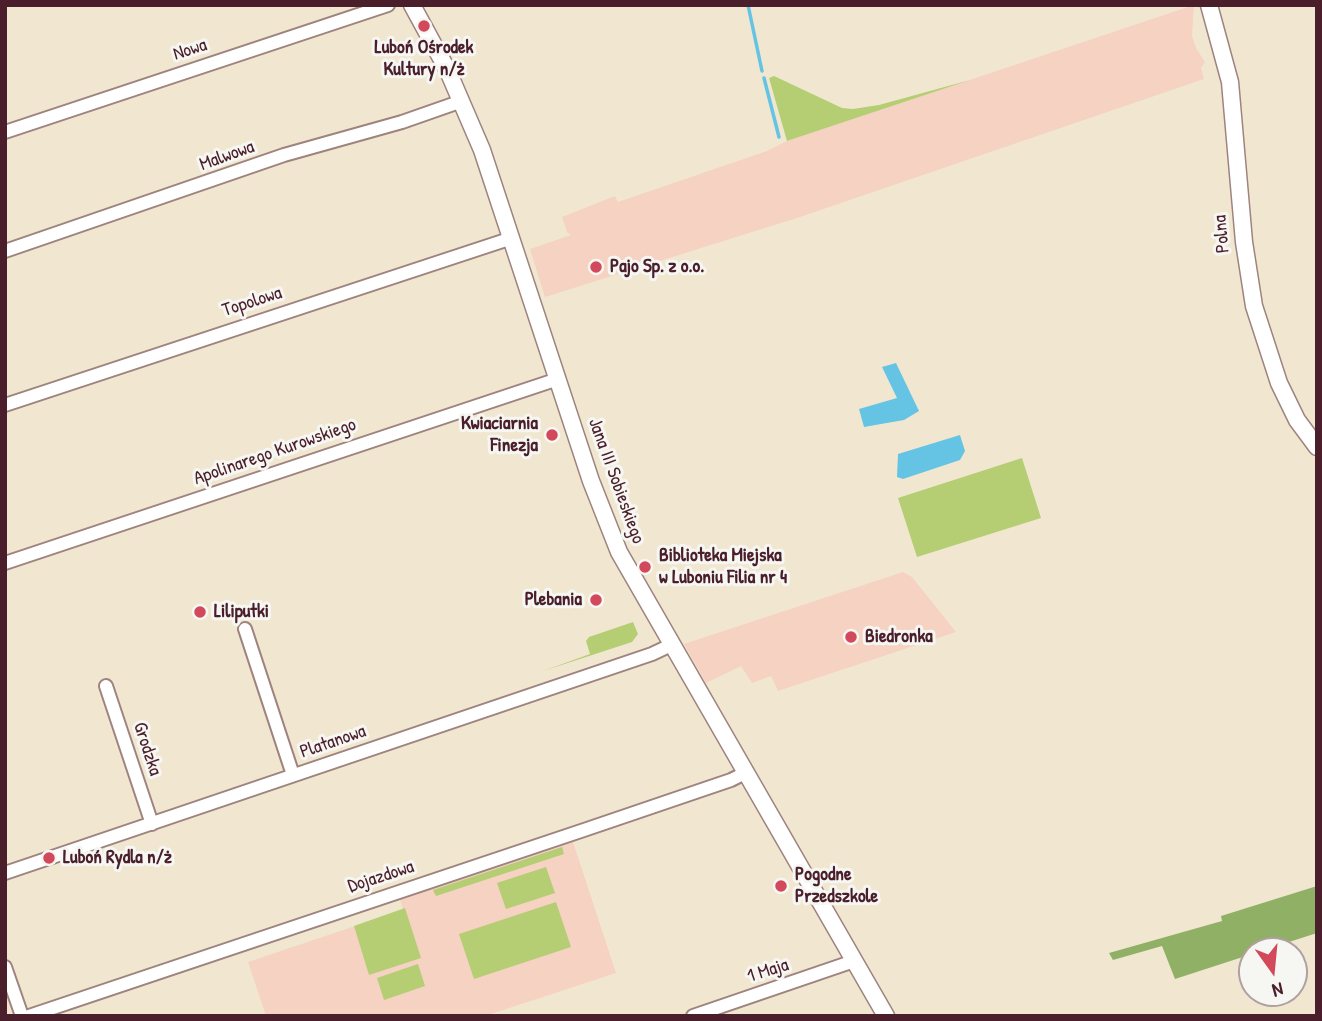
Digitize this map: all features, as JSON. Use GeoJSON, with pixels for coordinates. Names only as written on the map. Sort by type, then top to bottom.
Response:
{"type":"FeatureCollection","features":[{"type":"Feature","properties":{"kind":"street","name":"Nowa"},"geometry":{"type":"LineString","coordinates":[[5,132],[388,5]]}},
{"type":"Feature","properties":{"kind":"street","name":"Jana III Sobieskiego"},"geometry":{"type":"LineString","coordinates":[[412,5],[441,57],[482,150],[610,533],[631,575],[886,1016]]}},
{"type":"Feature","properties":{"kind":"street","name":"Polna"},"geometry":{"type":"LineString","coordinates":[[1209,5],[1230,82],[1246,258],[1254,306],[1279,383],[1297,420],[1317,447]]}},
{"type":"Feature","properties":{"kind":"street","name":"Malwowa"},"geometry":{"type":"LineString","coordinates":[[5,251],[284,155],[462,101]]}},
{"type":"Feature","properties":{"kind":"street","name":"Topolowa"},"geometry":{"type":"LineString","coordinates":[[5,405],[512,238]]}},
{"type":"Feature","properties":{"kind":"street","name":"Apolinarego Kurowskiego"},"geometry":{"type":"LineString","coordinates":[[5,563],[558,379]]}},
{"type":"Feature","properties":{"kind":"street"},"geometry":{"type":"LineString","coordinates":[[245,629],[293,775]]}},
{"type":"Feature","properties":{"kind":"street","name":"Platanowa"},"geometry":{"type":"LineString","coordinates":[[5,873],[640,658],[671,645]]}},
{"type":"Feature","properties":{"kind":"street","name":"Grodzka"},"geometry":{"type":"LineString","coordinates":[[106,687],[152,824]]}},
{"type":"Feature","properties":{"kind":"street","name":"Dojazdowa"},"geometry":{"type":"LineString","coordinates":[[29,1016],[584,830],[745,773]]}},
{"type":"Feature","properties":{"kind":"street","name":"1 Maja"},"geometry":{"type":"LineString","coordinates":[[693,1016],[854,961]]}},
{"type":"Feature","properties":{"kind":"street"},"geometry":{"type":"LineString","coordinates":[[5,967],[22,1016]]}},
{"type":"Feature","properties":{"kind":"shaded area","name":"Pajo Sp. z o.o."},"geometry":{"type":"Polygon","coordinates":[[[1194,5],[1192,36],[1205,62],[1201,68],[1204,79],[800,217],[545,297],[530,249],[571,235],[567,232],[562,217],[615,196],[618,202],[767,151],[787,141],[1194,5]]]}},
{"type":"Feature","properties":{"kind":"shaded area"},"geometry":{"type":"Polygon","coordinates":[[[903,572],[912,577],[956,632],[778,691],[771,676],[752,683],[741,666],[706,683],[684,644],[903,572]]]}},
{"type":"Feature","properties":{"kind":"shaded area"},"geometry":{"type":"Polygon","coordinates":[[[573,842],[616,973],[485,1016],[266,1016],[248,962],[403,910],[400,899],[573,842]]]}},
{"type":"Feature","properties":{"kind":"green space"},"geometry":{"type":"Polygon","coordinates":[[[774,76],[842,108],[853,109],[879,105],[970,80],[787,141],[769,78],[774,76]]]}},
{"type":"Feature","properties":{"kind":"green space"},"geometry":{"type":"Polygon","coordinates":[[[1022,458],[1041,518],[917,557],[898,498],[1022,458]]]}},
{"type":"Feature","properties":{"kind":"green space"},"geometry":{"type":"Polygon","coordinates":[[[633,622],[638,634],[632,642],[543,671],[590,654],[586,641],[589,637],[633,622]]]}},
{"type":"Feature","properties":{"kind":"green space"},"geometry":{"type":"Polygon","coordinates":[[[562,847],[564,854],[436,896],[433,890],[562,847]]]}},
{"type":"Feature","properties":{"kind":"green space"},"geometry":{"type":"Polygon","coordinates":[[[546,867],[555,893],[506,909],[497,883],[546,867]]]}},
{"type":"Feature","properties":{"kind":"green space"},"geometry":{"type":"Polygon","coordinates":[[[1317,886],[1317,933],[1305,937],[1238,937],[1238,959],[1175,979],[1162,946],[1113,960],[1109,953],[1222,921],[1221,916],[1317,886]]]}},
{"type":"Feature","properties":{"kind":"green space"},"geometry":{"type":"Polygon","coordinates":[[[556,902],[571,947],[474,979],[459,934],[556,902]]]}},
{"type":"Feature","properties":{"kind":"green space"},"geometry":{"type":"Polygon","coordinates":[[[405,908],[421,958],[369,975],[354,926],[405,908]]]}},
{"type":"Feature","properties":{"kind":"green space"},"geometry":{"type":"Polygon","coordinates":[[[418,964],[425,986],[384,1000],[377,978],[418,964]]]}},
{"type":"Feature","properties":{"kind":"water"},"geometry":{"type":"Polygon","coordinates":[[[896,363],[919,411],[904,420],[864,427],[859,409],[897,398],[882,367],[896,363]]]}},
{"type":"Feature","properties":{"kind":"water"},"geometry":{"type":"Polygon","coordinates":[[[960,435],[965,451],[960,460],[903,479],[897,477],[898,454],[960,435]]]}},
{"type":"Feature","properties":{"kind":"waterway"},"geometry":{"type":"LineString","coordinates":[[748,5],[762,71]]}},
{"type":"Feature","properties":{"kind":"waterway"},"geometry":{"type":"LineString","coordinates":[[764,78],[779,137]]}},
{"type":"Feature","properties":{"kind":"place","name":"Luboń Ośrodek Kultury n/ż"},"geometry":{"type":"Point","coordinates":[424,26]}},
{"type":"Feature","properties":{"kind":"place","name":"Pajo Sp. z o.o."},"geometry":{"type":"Point","coordinates":[596,267]}},
{"type":"Feature","properties":{"kind":"place","name":"Kwiaciarnia Finezja"},"geometry":{"type":"Point","coordinates":[552,435]}},
{"type":"Feature","properties":{"kind":"place","name":"Biblioteka Miejska w Luboniu Filia nr 4"},"geometry":{"type":"Point","coordinates":[645,567]}},
{"type":"Feature","properties":{"kind":"place","name":"Plebania"},"geometry":{"type":"Point","coordinates":[596,600]}},
{"type":"Feature","properties":{"kind":"place","name":"Liliputki"},"geometry":{"type":"Point","coordinates":[200,612]}},
{"type":"Feature","properties":{"kind":"place","name":"Biedronka"},"geometry":{"type":"Point","coordinates":[851,637]}},
{"type":"Feature","properties":{"kind":"place","name":"Luboń Rydla n/ż"},"geometry":{"type":"Point","coordinates":[49,858]}},
{"type":"Feature","properties":{"kind":"place","name":"Pogodne Przedszkole"},"geometry":{"type":"Point","coordinates":[781,886]}}]}
